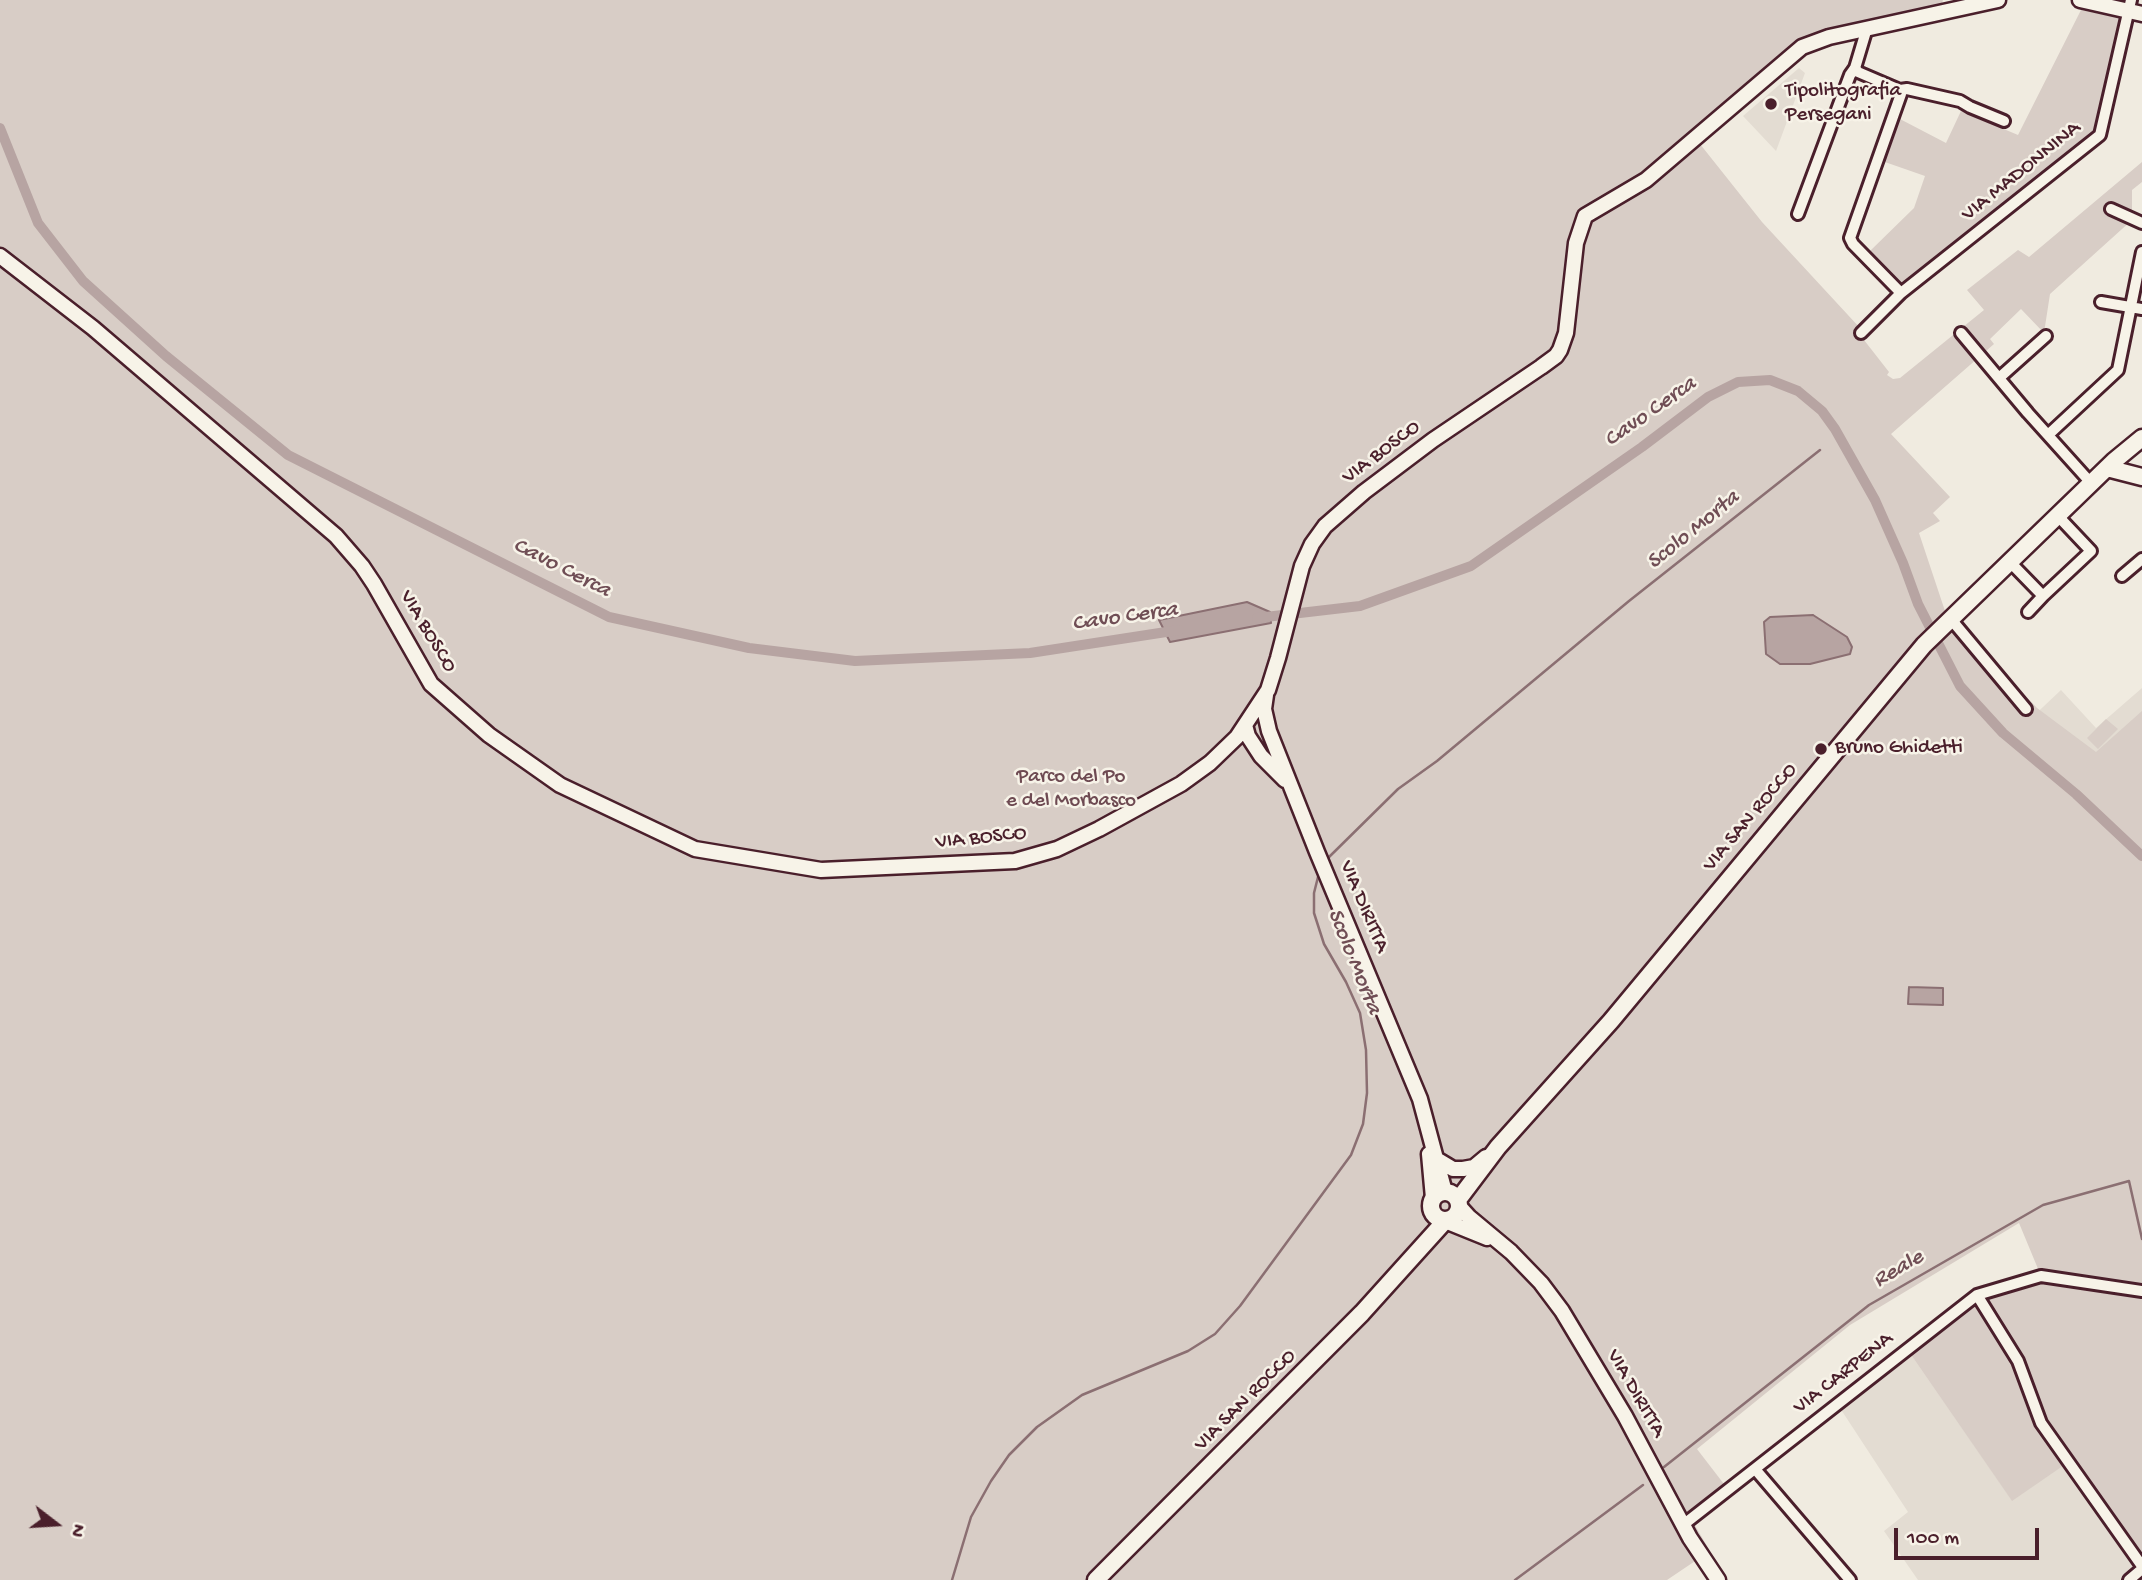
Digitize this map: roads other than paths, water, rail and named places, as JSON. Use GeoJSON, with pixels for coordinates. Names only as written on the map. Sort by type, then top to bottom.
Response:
{"type":"FeatureCollection","features":[{"type":"Feature","properties":{"kind":"main road","name":"VIA SAN ROCCO"},"geometry":{"type":"LineString","coordinates":[[1449,1199],[1611,1021],[1924,645],[2057,515],[2142,438]]}},
{"type":"Feature","properties":{"kind":"main road"},"geometry":{"type":"LineString","coordinates":[[2107,468],[2142,477]]}},
{"type":"Feature","properties":{"kind":"main road","name":"VIA SAN ROCCO"},"geometry":{"type":"LineString","coordinates":[[1449,1199],[1474,1167]]}},
{"type":"Feature","properties":{"kind":"main road","name":"VIA SAN ROCCO"},"geometry":{"type":"LineString","coordinates":[[1097,1580],[1362,1313],[1421,1247],[1440,1219],[1457,1214],[1449,1199]]}},
{"type":"Feature","properties":{"kind":"main road"},"geometry":{"type":"LineString","coordinates":[[1440,1219],[1430,1207],[1449,1199]]}},
{"type":"Feature","properties":{"kind":"street","name":"VIA BOSCO"},"geometry":{"type":"LineString","coordinates":[[0,256],[93,328],[335,536],[374,584],[431,684],[489,735],[560,785],[695,849],[821,870],[1015,861],[1057,849],[1100,829],[1181,784],[1237,737],[1268,690],[1294,594],[1312,544],[1325,526],[1433,440],[1556,356],[1564,341],[1576,243],[1585,216],[1646,180],[1802,47],[1829,37],[1964,3],[1994,0]]}},
{"type":"Feature","properties":{"kind":"street"},"geometry":{"type":"LineString","coordinates":[[2081,0],[2134,8]]}},
{"type":"Feature","properties":{"kind":"street","name":"VIA MADONNINA"},"geometry":{"type":"LineString","coordinates":[[1861,333],[1901,293],[2100,135],[2134,8]]}},
{"type":"Feature","properties":{"kind":"street"},"geometry":{"type":"LineString","coordinates":[[1798,214],[1850,75],[1855,68],[1867,28]]}},
{"type":"Feature","properties":{"kind":"street"},"geometry":{"type":"LineString","coordinates":[[1855,68],[1858,72],[1900,90],[1907,89],[1961,101],[2004,121]]}},
{"type":"Feature","properties":{"kind":"street"},"geometry":{"type":"LineString","coordinates":[[1900,90],[1901,94],[1850,238],[1901,293]]}},
{"type":"Feature","properties":{"kind":"street"},"geometry":{"type":"LineString","coordinates":[[2111,209],[2142,223]]}},
{"type":"Feature","properties":{"kind":"street"},"geometry":{"type":"LineString","coordinates":[[2048,435],[2118,370],[2136,308],[2142,252]]}},
{"type":"Feature","properties":{"kind":"street"},"geometry":{"type":"LineString","coordinates":[[2101,302],[2136,308]]}},
{"type":"Feature","properties":{"kind":"street"},"geometry":{"type":"LineString","coordinates":[[1961,333],[2091,483]]}},
{"type":"Feature","properties":{"kind":"street"},"geometry":{"type":"LineString","coordinates":[[1999,378],[2046,336]]}},
{"type":"Feature","properties":{"kind":"street"},"geometry":{"type":"LineString","coordinates":[[2028,612],[2091,551],[2057,515]]}},
{"type":"Feature","properties":{"kind":"street"},"geometry":{"type":"LineString","coordinates":[[2009,561],[2043,596]]}},
{"type":"Feature","properties":{"kind":"street"},"geometry":{"type":"LineString","coordinates":[[2122,576],[2140,565]]}},
{"type":"Feature","properties":{"kind":"street"},"geometry":{"type":"LineString","coordinates":[[1948,620],[2026,709]]}},
{"type":"Feature","properties":{"kind":"street","name":"VIA DIRITTA"},"geometry":{"type":"LineString","coordinates":[[1268,690],[1264,709],[1269,731],[1426,1118],[1449,1199]]}},
{"type":"Feature","properties":{"kind":"street"},"geometry":{"type":"LineString","coordinates":[[1245,725],[1269,731]]}},
{"type":"Feature","properties":{"kind":"street","name":"VIA DIRITTA"},"geometry":{"type":"LineString","coordinates":[[1245,725],[1248,736],[1261,756],[1278,771],[1292,789]]}},
{"type":"Feature","properties":{"kind":"street"},"geometry":{"type":"LineString","coordinates":[[1220,754],[1239,750],[1251,751],[1261,756]]}},
{"type":"Feature","properties":{"kind":"street","name":"VIA DIRITTA"},"geometry":{"type":"LineString","coordinates":[[1426,1118],[1449,1199],[1511,1252],[1534,1275],[1562,1311],[1625,1416],[1683,1525],[1718,1580]]}},
{"type":"Feature","properties":{"kind":"street","name":"VIA SAN ROCCO"},"geometry":{"type":"LineString","coordinates":[[1474,1167],[1498,1147]]}},
{"type":"Feature","properties":{"kind":"street"},"geometry":{"type":"LineString","coordinates":[[1437,1160],[1453,1169],[1474,1167]]}},
{"type":"Feature","properties":{"kind":"street","name":"VIA DIRITTA"},"geometry":{"type":"LineString","coordinates":[[1440,1219],[1498,1243]]}},
{"type":"Feature","properties":{"kind":"street","name":"VIA CARPENA"},"geometry":{"type":"LineString","coordinates":[[1683,1525],[1977,1295],[2041,1276],[2142,1292]]}},
{"type":"Feature","properties":{"kind":"street"},"geometry":{"type":"LineString","coordinates":[[1977,1295],[2018,1361],[2041,1423],[2142,1567],[2129,1580]]}},
{"type":"Feature","properties":{"kind":"street"},"geometry":{"type":"LineString","coordinates":[[1755,1469],[1850,1580]]}},
{"type":"Feature","properties":{"kind":"waterway","name":"Cavo Cerca"},"geometry":{"type":"LineString","coordinates":[[0,128],[38,223],[83,281],[166,356],[288,455],[609,617],[749,648],[855,661],[1030,653],[1179,630]]}},
{"type":"Feature","properties":{"kind":"waterway","name":"Cavo Cerca"},"geometry":{"type":"LineString","coordinates":[[1257,618],[1360,606],[1471,566],[1642,447],[1708,397],[1738,382],[1770,380],[1798,391],[1822,411],[1835,429],[1875,500],[1918,604],[1960,686],[2003,733],[2076,794],[2142,856]]}},
{"type":"Feature","properties":{"kind":"waterway","name":"Scolo Morta"},"geometry":{"type":"LineString","coordinates":[[1325,861],[1398,789],[1437,761],[1629,601],[1820,450]]}},
{"type":"Feature","properties":{"kind":"waterway","name":"Scolo Morta"},"geometry":{"type":"LineString","coordinates":[[952,1580],[971,1517],[1009,1455],[1037,1427],[1082,1395],[1188,1351],[1215,1334],[1240,1306],[1351,1155],[1363,1124],[1367,1093],[1366,1050],[1360,1013],[1324,944],[1314,913],[1314,893],[1319,873]]}},
{"type":"Feature","properties":{"kind":"waterway","name":"Reale"},"geometry":{"type":"LineString","coordinates":[[1664,1467],[1869,1305],[2043,1205],[2129,1181],[2142,1239]]}},
{"type":"Feature","properties":{"kind":"waterway","name":"Reale"},"geometry":{"type":"LineString","coordinates":[[1515,1580],[1643,1485]]}},
{"type":"Feature","properties":{"kind":"place","name":"Tipolitografia Persegani"},"geometry":{"type":"Point","coordinates":[1771,104]}},
{"type":"Feature","properties":{"kind":"place","name":"Bruno Ghidetti"},"geometry":{"type":"Point","coordinates":[1821,749]}},
{"type":"Feature","properties":{"kind":"park label","name":"Parco del Po e del Morbasco"},"geometry":{"type":"Point","coordinates":[1071,790]}}]}
